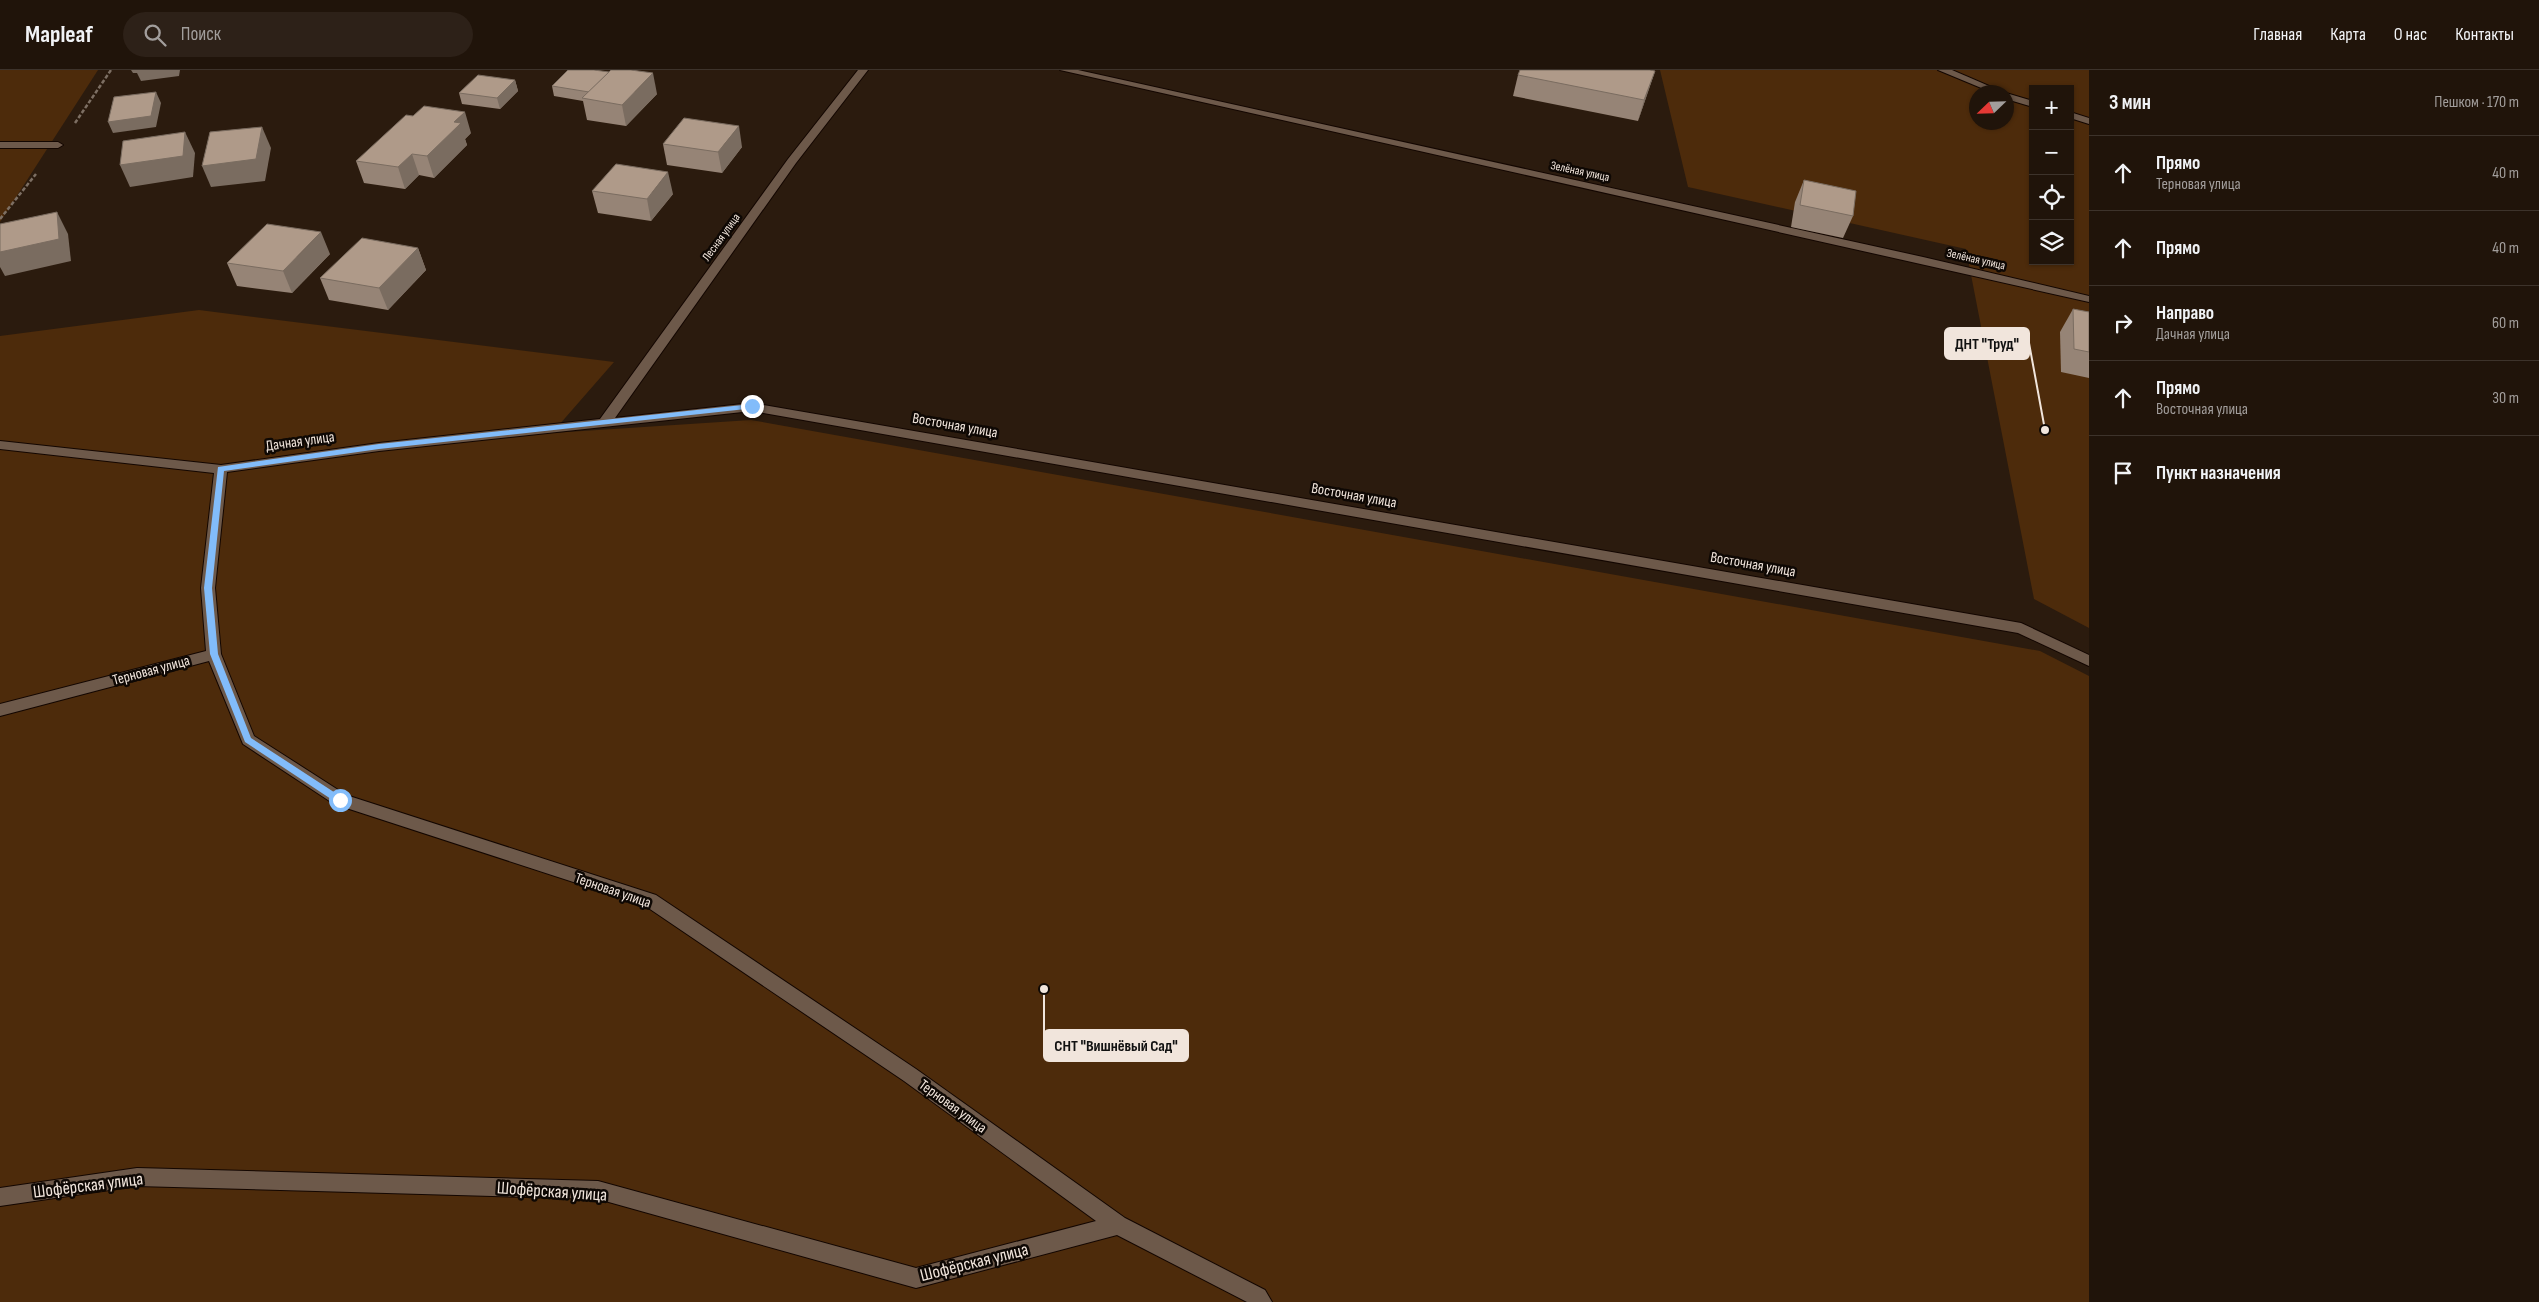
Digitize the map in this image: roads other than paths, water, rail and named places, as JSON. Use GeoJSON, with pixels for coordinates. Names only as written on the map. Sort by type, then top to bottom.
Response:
{"type":"FeatureCollection","features":[{"type":"Feature","properties":{"kind":"street","name":"Лесная улица"},"geometry":{"type":"LineString","coordinates":[[605,422],[792,161],[863,70]]}},
{"type":"Feature","properties":{"kind":"street","name":"Зелёная улица"},"geometry":{"type":"LineString","coordinates":[[1065,70],[1923,260],[2089,299]]}},
{"type":"Feature","properties":{"kind":"street"},"geometry":{"type":"LineString","coordinates":[[1943,70],[1980,85]]}},
{"type":"Feature","properties":{"kind":"street"},"geometry":{"type":"LineString","coordinates":[[2014,98],[2029,103]]}},
{"type":"Feature","properties":{"kind":"street"},"geometry":{"type":"LineString","coordinates":[[2074,116],[2089,121]]}},
{"type":"Feature","properties":{"kind":"street"},"geometry":{"type":"LineString","coordinates":[[0,145],[58,145]]}},
{"type":"Feature","properties":{"kind":"street","name":"Восточная улица"},"geometry":{"type":"LineString","coordinates":[[605,422],[752,406],[2021,628],[2089,661]]}},
{"type":"Feature","properties":{"kind":"street","name":"Дачная улица"},"geometry":{"type":"LineString","coordinates":[[0,445],[221,469],[379,447],[605,422]]}},
{"type":"Feature","properties":{"kind":"street"},"geometry":{"type":"LineString","coordinates":[[214,654],[208,588],[221,469]]}},
{"type":"Feature","properties":{"kind":"street","name":"Терновая улица"},"geometry":{"type":"LineString","coordinates":[[0,710],[214,654],[248,740],[340,800],[650,900],[910,1075],[1118,1225],[1258,1297],[1262,1302]]}},
{"type":"Feature","properties":{"kind":"street","name":"Шофёрская улица"},"geometry":{"type":"LineString","coordinates":[[0,1197],[137,1177],[598,1190],[916,1278],[1118,1225]]}},
{"type":"Feature","properties":{"kind":"place","name":"ДНТ \"Труд\""},"geometry":{"type":"Point","coordinates":[2045,430]}},
{"type":"Feature","properties":{"kind":"place","name":"СНТ \"Вишнёвый Сад\""},"geometry":{"type":"Point","coordinates":[1044,989]}}]}
